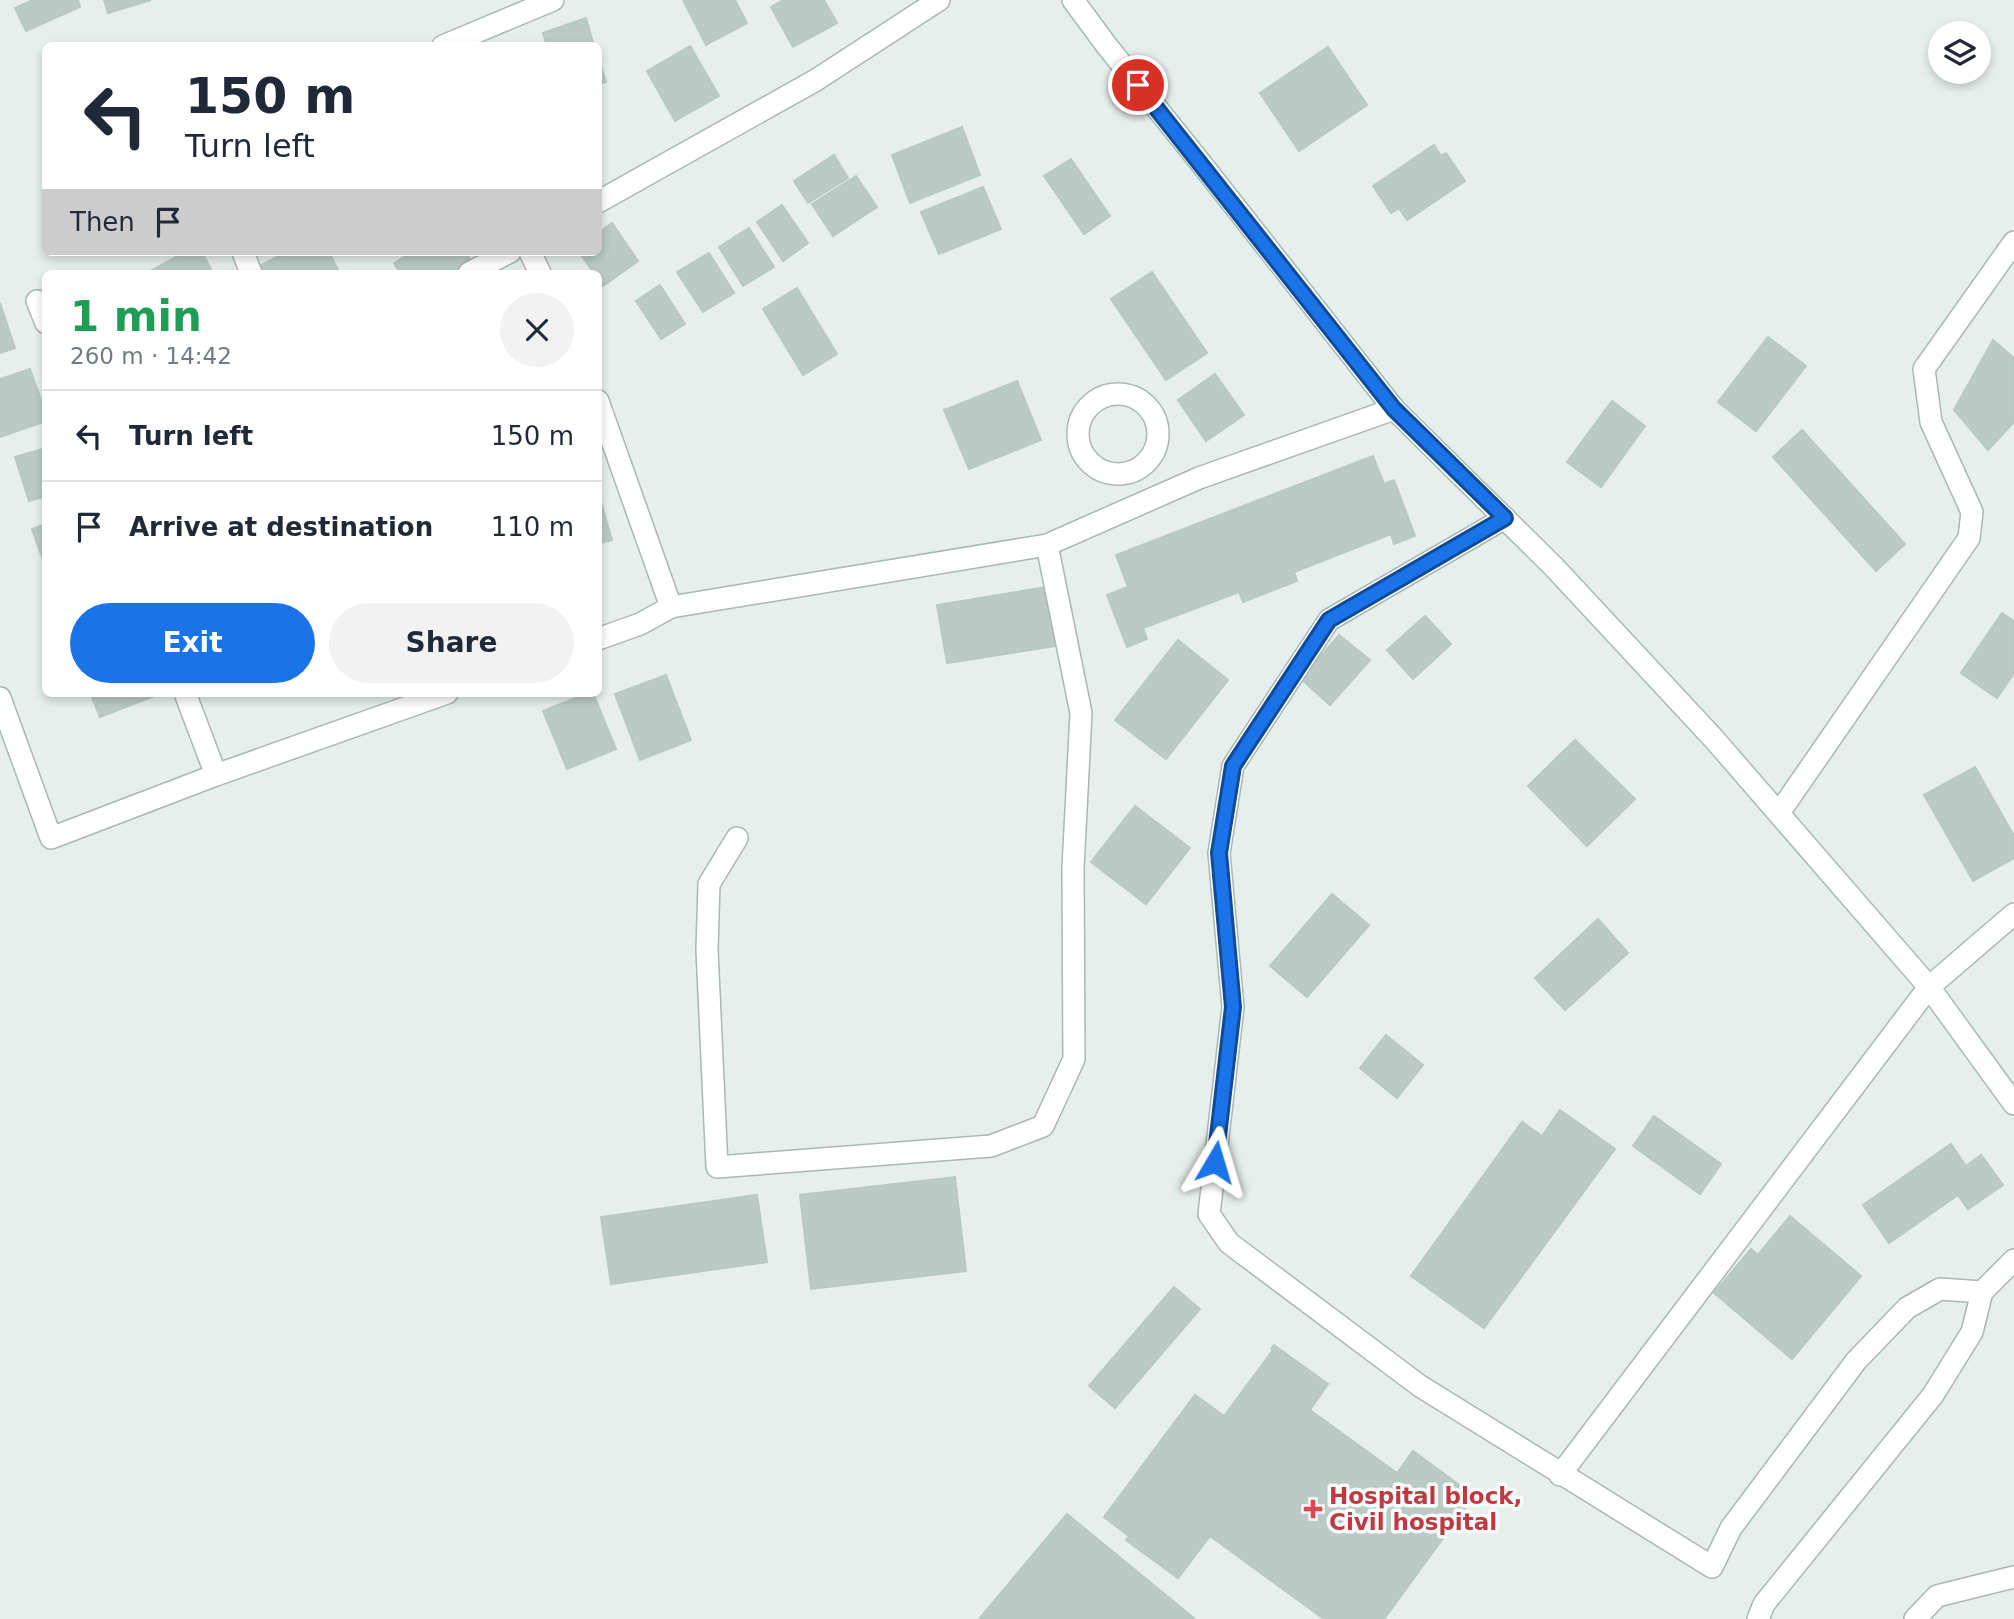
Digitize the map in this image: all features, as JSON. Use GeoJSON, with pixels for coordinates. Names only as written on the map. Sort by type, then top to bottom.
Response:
{"type":"FeatureCollection","features":[{"type":"Feature","properties":{"kind":"street"},"geometry":{"type":"LineString","coordinates":[[453,42],[553,0]]}},
{"type":"Feature","properties":{"kind":"street"},"geometry":{"type":"LineString","coordinates":[[602,200],[816,79],[939,0]]}},
{"type":"Feature","properties":{"kind":"street"},"geometry":{"type":"LineString","coordinates":[[1073,0],[1107,47],[1394,409],[1554,567],[1714,738],[1929,987],[2014,1104]]}},
{"type":"Feature","properties":{"kind":"street"},"geometry":{"type":"LineString","coordinates":[[1779,813],[1969,538],[1972,512],[1931,422],[1924,369],[2014,242]]}},
{"type":"Feature","properties":{"kind":"street"},"geometry":{"type":"LineString","coordinates":[[475,270],[502,256]]}},
{"type":"Feature","properties":{"kind":"street"},"geometry":{"type":"LineString","coordinates":[[37,301],[42,313]]}},
{"type":"Feature","properties":{"kind":"street"},"geometry":{"type":"LineString","coordinates":[[602,638],[640,624],[671,607],[1047,545],[1199,478],[1394,409]]}},
{"type":"Feature","properties":{"kind":"street"},"geometry":{"type":"LineString","coordinates":[[602,412],[671,607]]}},
{"type":"Feature","properties":{"kind":"street"},"geometry":{"type":"LineString","coordinates":[[1505,518],[1329,620],[1233,766],[1219,853],[1233,1007],[1209,1214],[1229,1242],[1410,1378],[1560,1475],[1712,1567],[1731,1528],[1856,1362],[1907,1308],[1940,1289],[1982,1292]]}},
{"type":"Feature","properties":{"kind":"street"},"geometry":{"type":"LineString","coordinates":[[737,838],[709,884],[707,950],[717,1167],[992,1146],[1043,1126],[1074,1059],[1073,868],[1081,713],[1047,545]]}},
{"type":"Feature","properties":{"kind":"street"},"geometry":{"type":"LineString","coordinates":[[187,697],[216,775]]}},
{"type":"Feature","properties":{"kind":"street"},"geometry":{"type":"LineString","coordinates":[[0,698],[51,838],[216,775],[436,697]]}},
{"type":"Feature","properties":{"kind":"street"},"geometry":{"type":"LineString","coordinates":[[1560,1475],[1929,987],[2014,914]]}},
{"type":"Feature","properties":{"kind":"street"},"geometry":{"type":"LineString","coordinates":[[1758,1619],[1764,1604],[1933,1395],[1972,1332],[1982,1292],[2014,1260]]}},
{"type":"Feature","properties":{"kind":"street"},"geometry":{"type":"LineString","coordinates":[[1915,1619],[1937,1596],[2014,1577]]}},
{"type":"Feature","properties":{"kind":"building"},"geometry":{"type":"Polygon","coordinates":[[[33,0],[78,0],[80,7],[26,31],[15,8],[33,0]]]}},
{"type":"Feature","properties":{"kind":"building"},"geometry":{"type":"Polygon","coordinates":[[[104,0],[151,0],[108,13],[104,0]]]}},
{"type":"Feature","properties":{"kind":"building"},"geometry":{"type":"Polygon","coordinates":[[[683,0],[735,0],[747,23],[706,45],[683,0]]]}},
{"type":"Feature","properties":{"kind":"building"},"geometry":{"type":"Polygon","coordinates":[[[783,0],[824,0],[837,23],[793,47],[771,7],[783,0]]]}},
{"type":"Feature","properties":{"kind":"building"},"geometry":{"type":"Polygon","coordinates":[[[586,18],[593,42],[546,42],[543,33],[586,18]]]}},
{"type":"Feature","properties":{"kind":"building"},"geometry":{"type":"Polygon","coordinates":[[[690,46],[719,96],[675,121],[647,71],[690,46]]]}},
{"type":"Feature","properties":{"kind":"building"},"geometry":{"type":"Polygon","coordinates":[[[1328,47],[1367,105],[1299,151],[1260,93],[1328,47]]]}},
{"type":"Feature","properties":{"kind":"building"},"geometry":{"type":"Polygon","coordinates":[[[962,127],[980,175],[910,203],[892,155],[962,127]]]}},
{"type":"Feature","properties":{"kind":"building"},"geometry":{"type":"Polygon","coordinates":[[[1434,145],[1441,156],[1446,153],[1465,181],[1407,220],[1399,208],[1391,213],[1373,186],[1434,145]]]}},
{"type":"Feature","properties":{"kind":"building"},"geometry":{"type":"Polygon","coordinates":[[[834,155],[848,178],[808,203],[794,181],[834,155]]]}},
{"type":"Feature","properties":{"kind":"building"},"geometry":{"type":"Polygon","coordinates":[[[1071,159],[1110,216],[1084,234],[1044,176],[1071,159]]]}},
{"type":"Feature","properties":{"kind":"building"},"geometry":{"type":"Polygon","coordinates":[[[856,176],[877,207],[833,236],[812,204],[856,176]]]}},
{"type":"Feature","properties":{"kind":"building"},"geometry":{"type":"Polygon","coordinates":[[[983,187],[1001,229],[939,254],[921,212],[983,187]]]}},
{"type":"Feature","properties":{"kind":"building"},"geometry":{"type":"Polygon","coordinates":[[[782,205],[808,243],[783,261],[757,222],[782,205]]]}},
{"type":"Feature","properties":{"kind":"building"},"geometry":{"type":"Polygon","coordinates":[[[612,223],[638,261],[603,286],[602,270],[592,270],[582,256],[602,256],[602,230],[612,223]]]}},
{"type":"Feature","properties":{"kind":"building"},"geometry":{"type":"Polygon","coordinates":[[[749,228],[774,267],[743,286],[719,247],[749,228]]]}},
{"type":"Feature","properties":{"kind":"building"},"geometry":{"type":"Polygon","coordinates":[[[709,253],[734,293],[703,312],[677,272],[709,253]]]}},
{"type":"Feature","properties":{"kind":"building"},"geometry":{"type":"Polygon","coordinates":[[[178,256],[204,256],[211,270],[152,270],[178,256]]]}},
{"type":"Feature","properties":{"kind":"building"},"geometry":{"type":"Polygon","coordinates":[[[279,256],[331,256],[338,270],[254,270],[279,256]]]}},
{"type":"Feature","properties":{"kind":"building"},"geometry":{"type":"Polygon","coordinates":[[[406,256],[468,256],[473,265],[464,270],[398,270],[394,263],[406,256]]]}},
{"type":"Feature","properties":{"kind":"building"},"geometry":{"type":"Polygon","coordinates":[[[1152,272],[1207,353],[1166,380],[1111,299],[1152,272]]]}},
{"type":"Feature","properties":{"kind":"building"},"geometry":{"type":"Polygon","coordinates":[[[660,285],[685,324],[661,339],[636,301],[660,285]]]}},
{"type":"Feature","properties":{"kind":"building"},"geometry":{"type":"Polygon","coordinates":[[[797,288],[837,354],[803,375],[763,309],[797,288]]]}},
{"type":"Feature","properties":{"kind":"building"},"geometry":{"type":"Polygon","coordinates":[[[0,303],[15,348],[0,353],[0,303]]]}},
{"type":"Feature","properties":{"kind":"building"},"geometry":{"type":"Polygon","coordinates":[[[1768,337],[1806,366],[1756,431],[1718,402],[1768,337]]]}},
{"type":"Feature","properties":{"kind":"building"},"geometry":{"type":"Polygon","coordinates":[[[1993,340],[2014,358],[2014,422],[1988,450],[1954,410],[1993,340]]]}},
{"type":"Feature","properties":{"kind":"building"},"geometry":{"type":"Polygon","coordinates":[[[30,369],[42,403],[42,422],[0,437],[0,379],[30,369]]]}},
{"type":"Feature","properties":{"kind":"building"},"geometry":{"type":"Polygon","coordinates":[[[1215,374],[1244,415],[1206,441],[1178,400],[1215,374]]]}},
{"type":"Feature","properties":{"kind":"building"},"geometry":{"type":"Polygon","coordinates":[[[1017,381],[1041,440],[969,469],[944,410],[1017,381]]]}},
{"type":"Feature","properties":{"kind":"building"},"geometry":{"type":"Polygon","coordinates":[[[1612,401],[1645,426],[1601,487],[1567,462],[1612,401]]]}},
{"type":"Feature","properties":{"kind":"building"},"geometry":{"type":"Polygon","coordinates":[[[1802,430],[1905,544],[1876,571],[1773,457],[1802,430]]]}},
{"type":"Feature","properties":{"kind":"building"},"geometry":{"type":"Polygon","coordinates":[[[42,449],[42,497],[29,501],[15,457],[42,449]]]}},
{"type":"Feature","properties":{"kind":"building"},"geometry":{"type":"Polygon","coordinates":[[[1373,456],[1384,484],[1394,480],[1415,536],[1394,544],[1391,534],[1294,572],[1297,581],[1243,602],[1239,592],[1143,628],[1147,639],[1127,647],[1107,595],[1128,587],[1116,555],[1373,456]]]}},
{"type":"Feature","properties":{"kind":"building"},"geometry":{"type":"Polygon","coordinates":[[[602,506],[612,540],[602,543],[602,506]]]}},
{"type":"Feature","properties":{"kind":"building"},"geometry":{"type":"Polygon","coordinates":[[[42,525],[42,557],[32,529],[42,525]]]}},
{"type":"Feature","properties":{"kind":"building"},"geometry":{"type":"Polygon","coordinates":[[[1047,587],[1056,646],[947,663],[937,605],[1047,587]]]}},
{"type":"Feature","properties":{"kind":"building"},"geometry":{"type":"Polygon","coordinates":[[[2002,613],[2014,621],[2014,673],[1997,698],[1961,673],[2002,613]]]}},
{"type":"Feature","properties":{"kind":"building"},"geometry":{"type":"Polygon","coordinates":[[[1425,616],[1451,644],[1413,679],[1387,650],[1425,616]]]}},
{"type":"Feature","properties":{"kind":"building"},"geometry":{"type":"Polygon","coordinates":[[[1339,635],[1370,660],[1330,705],[1301,679],[1339,635]]]}},
{"type":"Feature","properties":{"kind":"building"},"geometry":{"type":"Polygon","coordinates":[[[1178,640],[1228,680],[1166,759],[1115,720],[1178,640]]]}},
{"type":"Feature","properties":{"kind":"building"},"geometry":{"type":"Polygon","coordinates":[[[666,675],[691,740],[640,760],[615,694],[666,675]]]}},
{"type":"Feature","properties":{"kind":"building"},"geometry":{"type":"Polygon","coordinates":[[[92,697],[152,697],[100,717],[92,697]]]}},
{"type":"Feature","properties":{"kind":"building"},"geometry":{"type":"Polygon","coordinates":[[[578,697],[595,697],[616,749],[567,769],[543,711],[578,697]]]}},
{"type":"Feature","properties":{"kind":"building"},"geometry":{"type":"Polygon","coordinates":[[[1575,740],[1635,799],[1587,846],[1528,786],[1575,740]]]}},
{"type":"Feature","properties":{"kind":"building"},"geometry":{"type":"Polygon","coordinates":[[[1975,767],[2014,836],[2014,858],[1973,881],[1924,795],[1975,767]]]}},
{"type":"Feature","properties":{"kind":"building"},"geometry":{"type":"Polygon","coordinates":[[[1135,806],[1190,848],[1146,904],[1091,862],[1135,806]]]}},
{"type":"Feature","properties":{"kind":"building"},"geometry":{"type":"Polygon","coordinates":[[[1332,894],[1369,925],[1307,997],[1270,966],[1332,894]]]}},
{"type":"Feature","properties":{"kind":"building"},"geometry":{"type":"Polygon","coordinates":[[[1598,919],[1628,953],[1565,1010],[1535,978],[1598,919]]]}},
{"type":"Feature","properties":{"kind":"building"},"geometry":{"type":"Polygon","coordinates":[[[1386,1035],[1423,1065],[1397,1098],[1360,1068],[1386,1035]]]}},
{"type":"Feature","properties":{"kind":"building"},"geometry":{"type":"Polygon","coordinates":[[[1560,1110],[1615,1149],[1484,1328],[1411,1276],[1522,1122],[1542,1136],[1560,1110]]]}},
{"type":"Feature","properties":{"kind":"building"},"geometry":{"type":"Polygon","coordinates":[[[1654,1116],[1721,1164],[1700,1194],[1633,1146],[1654,1116]]]}},
{"type":"Feature","properties":{"kind":"building"},"geometry":{"type":"Polygon","coordinates":[[[1951,1144],[1966,1166],[1981,1155],[2003,1185],[1968,1209],[1958,1195],[1889,1243],[1863,1205],[1951,1144]]]}},
{"type":"Feature","properties":{"kind":"building"},"geometry":{"type":"Polygon","coordinates":[[[955,1177],[966,1271],[811,1289],[800,1195],[955,1177]]]}},
{"type":"Feature","properties":{"kind":"building"},"geometry":{"type":"Polygon","coordinates":[[[757,1195],[767,1262],[611,1284],[601,1217],[757,1195]]]}},
{"type":"Feature","properties":{"kind":"building"},"geometry":{"type":"Polygon","coordinates":[[[1790,1216],[1861,1276],[1792,1359],[1714,1293],[1751,1249],[1758,1255],[1790,1216]]]}},
{"type":"Feature","properties":{"kind":"building"},"geometry":{"type":"Polygon","coordinates":[[[1174,1287],[1200,1309],[1115,1408],[1089,1386],[1174,1287]]]}},
{"type":"Feature","properties":{"kind":"building"},"geometry":{"type":"Polygon","coordinates":[[[1274,1345],[1328,1384],[1310,1410],[1397,1473],[1413,1451],[1474,1496],[1384,1619],[1324,1619],[1210,1536],[1178,1578],[1126,1540],[1129,1536],[1104,1517],[1195,1395],[1224,1416],[1274,1345]]]}},
{"type":"Feature","properties":{"kind":"building"},"geometry":{"type":"Polygon","coordinates":[[[1067,1514],[1195,1619],[979,1619],[1067,1514]]]}},
{"type":"Feature","properties":{"kind":"place","name":"Hospital block, Civil hospital"},"geometry":{"type":"Point","coordinates":[1313,1509]}},
{"type":"Feature","properties":{"kind":"route"},"geometry":{"type":"LineString","coordinates":[[1138,85],[1394,409],[1505,518],[1329,620],[1233,766],[1219,853],[1233,1007],[1215,1162]]}}]}
